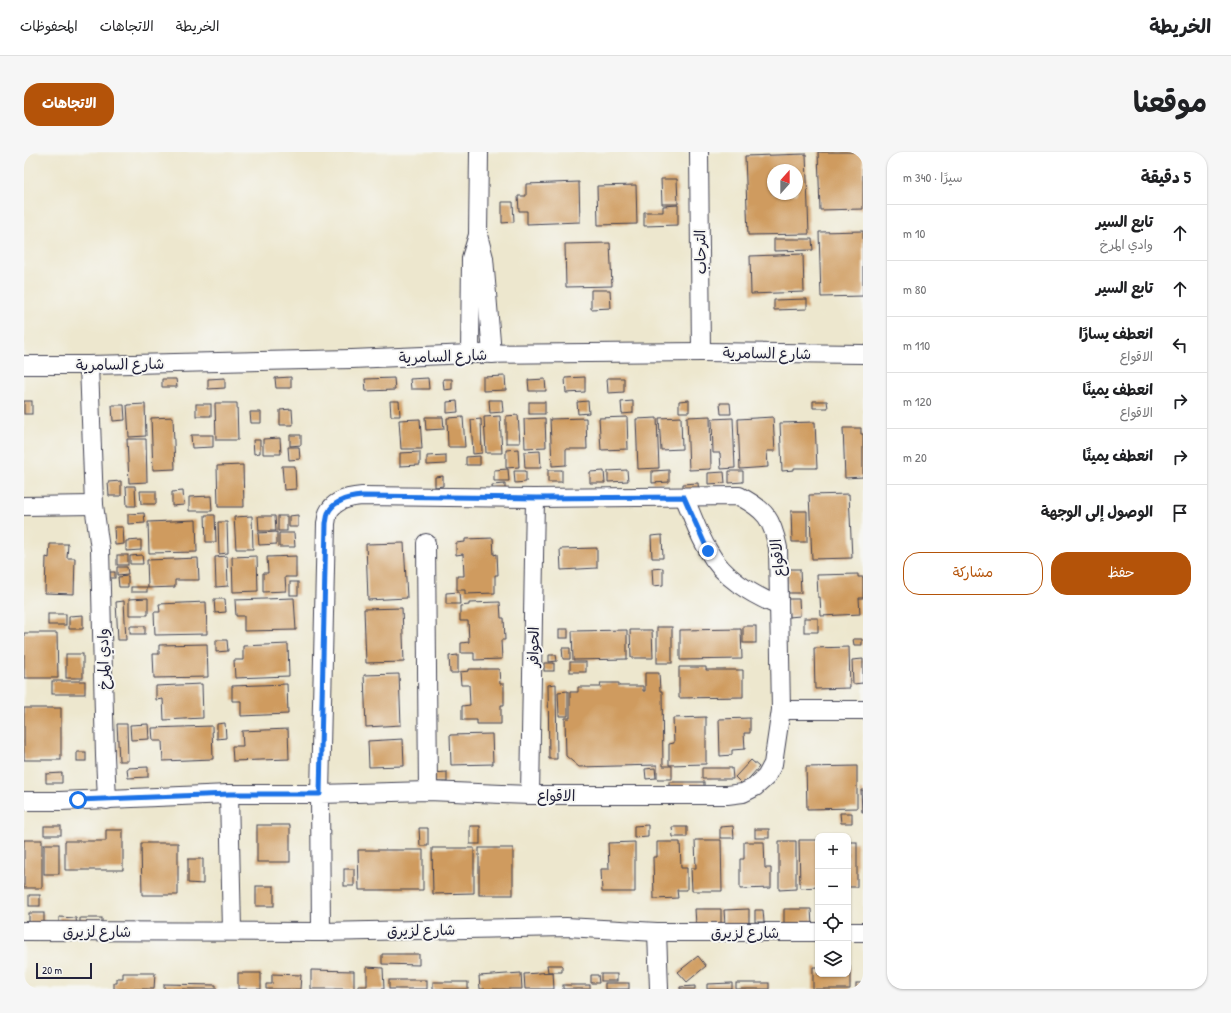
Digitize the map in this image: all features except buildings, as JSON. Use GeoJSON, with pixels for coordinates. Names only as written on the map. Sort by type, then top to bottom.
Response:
{"type":"FeatureCollection","features":[{"type":"Feature","properties":{"kind":"street"},"geometry":{"type":"LineString","coordinates":[[470,354],[471,258],[478,234],[480,152]]}},
{"type":"Feature","properties":{"kind":"street","name":"الترحاب"},"geometry":{"type":"LineString","coordinates":[[699,152],[701,352]]}},
{"type":"Feature","properties":{"kind":"street"},"geometry":{"type":"LineString","coordinates":[[478,234],[484,258],[492,354]]}},
{"type":"Feature","properties":{"kind":"street","name":"شارع السامرية"},"geometry":{"type":"LineString","coordinates":[[24,365],[352,359],[470,354],[701,352],[863,354]]}},
{"type":"Feature","properties":{"kind":"street","name":"وادي المرخ"},"geometry":{"type":"LineString","coordinates":[[89,365],[94,505],[100,549],[107,800]]}},
{"type":"Feature","properties":{"kind":"street","name":"الاقواع"},"geometry":{"type":"LineString","coordinates":[[320,794],[428,791],[530,795],[727,796],[743,793],[755,787],[766,778],[773,764],[781,710],[778,548],[774,528],[765,513],[753,503],[739,496],[536,498],[362,496],[348,498],[336,503],[328,513],[326,523],[320,794],[321,932]]}},
{"type":"Feature","properties":{"kind":"street"},"geometry":{"type":"LineString","coordinates":[[684,497],[708,551],[721,568],[736,583],[759,597],[779,606]]}},
{"type":"Feature","properties":{"kind":"street","name":"الحوافر"},"geometry":{"type":"LineString","coordinates":[[530,795],[536,498]]}},
{"type":"Feature","properties":{"kind":"street"},"geometry":{"type":"LineString","coordinates":[[24,506],[94,505]]}},
{"type":"Feature","properties":{"kind":"street"},"geometry":{"type":"LineString","coordinates":[[426,543],[428,791]]}},
{"type":"Feature","properties":{"kind":"street"},"geometry":{"type":"LineString","coordinates":[[781,710],[863,710]]}},
{"type":"Feature","properties":{"kind":"street"},"geometry":{"type":"LineString","coordinates":[[24,801],[107,800],[229,794],[320,794]]}},
{"type":"Feature","properties":{"kind":"street"},"geometry":{"type":"LineString","coordinates":[[229,794],[232,931]]}},
{"type":"Feature","properties":{"kind":"street","name":"شارع لزيرق"},"geometry":{"type":"LineString","coordinates":[[24,931],[321,932],[566,927],[657,932],[815,932]]}},
{"type":"Feature","properties":{"kind":"street"},"geometry":{"type":"LineString","coordinates":[[657,932],[659,989]]}},
{"type":"Feature","properties":{"kind":"street"},"geometry":{"type":"LineString","coordinates":[[851,932],[863,932]]}},
{"type":"Feature","properties":{"kind":"route"},"geometry":{"type":"LineString","coordinates":[[78,800],[229,794],[320,794],[326,523],[328,513],[336,503],[348,498],[362,496],[536,498],[684,497],[708,551]]}}]}
